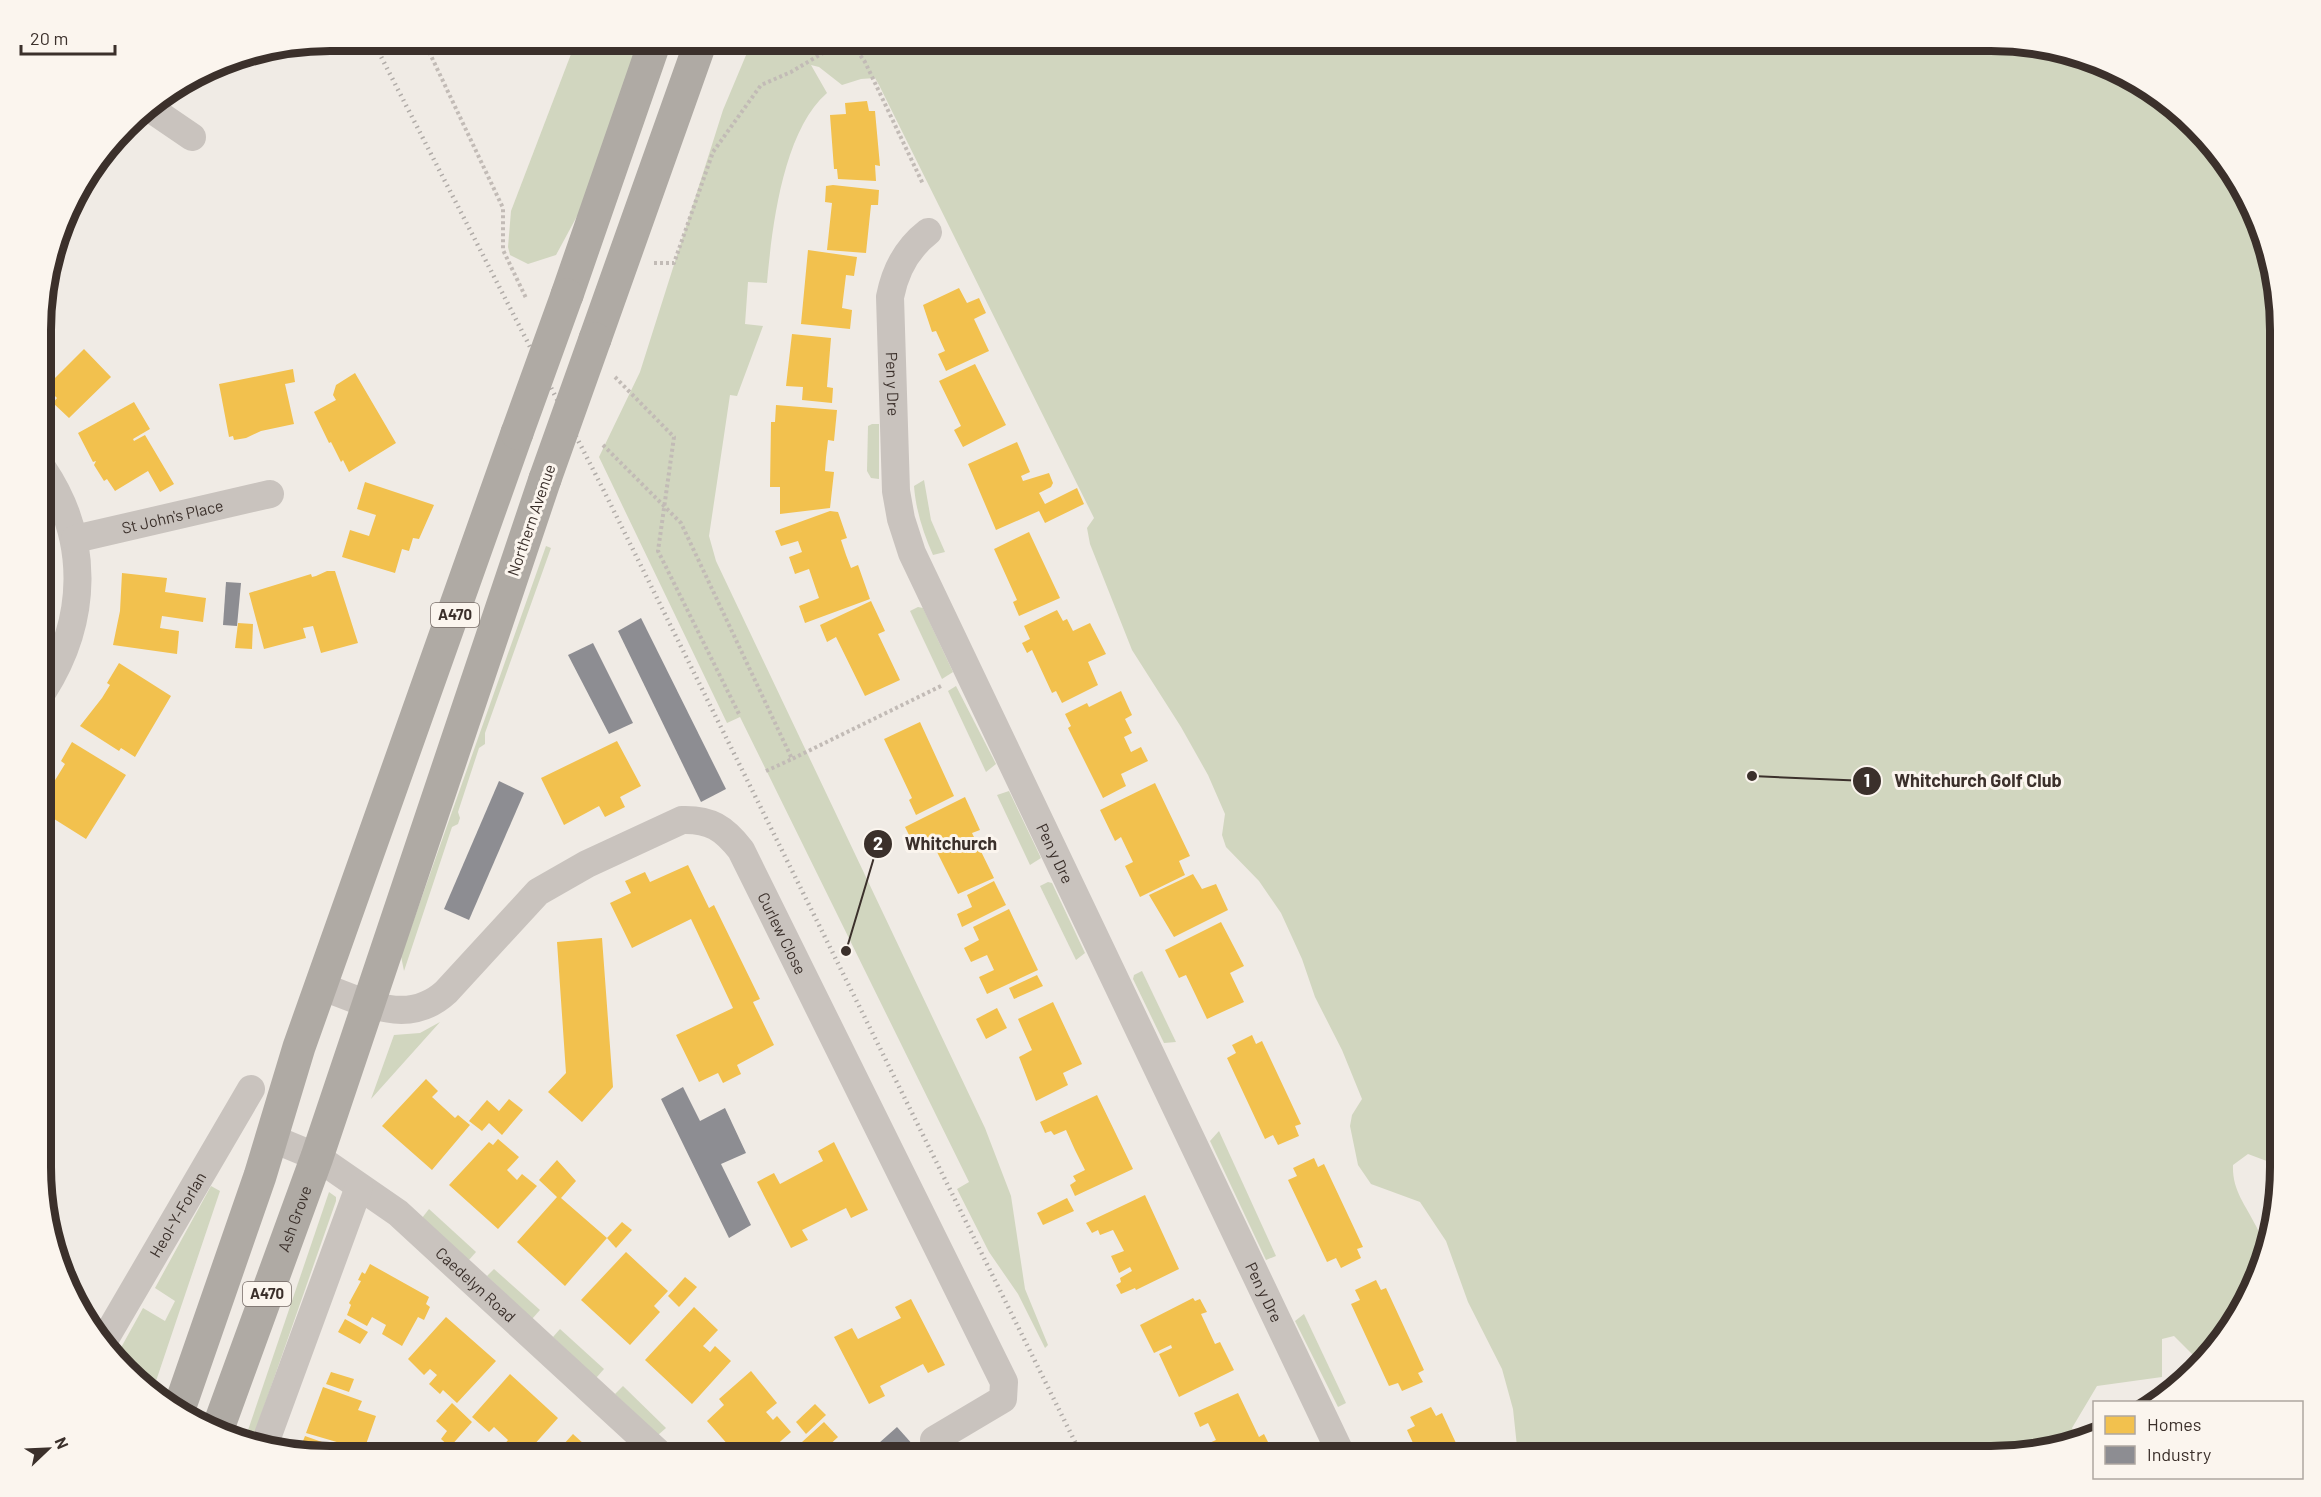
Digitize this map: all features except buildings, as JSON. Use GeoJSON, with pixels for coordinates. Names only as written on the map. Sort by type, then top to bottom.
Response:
{"type":"FeatureCollection","features":[{"type":"Feature","properties":{"kind":"highway","name":"A470"},"geometry":{"type":"LineString","coordinates":[[181,1403],[320,986],[460,601],[652,51]]}},
{"type":"Feature","properties":{"kind":"highway","name":"Northern Avenue"},"geometry":{"type":"LineString","coordinates":[[368,1003],[545,479],[697,51]]}},
{"type":"Feature","properties":{"kind":"highway","name":"Ash Grove"},"geometry":{"type":"LineString","coordinates":[[220,1423],[316,1157],[368,1003]]}},
{"type":"Feature","properties":{"kind":"street"},"geometry":{"type":"LineString","coordinates":[[156,112],[192,137]]}},
{"type":"Feature","properties":{"kind":"street","name":"Pen y Dre"},"geometry":{"type":"LineString","coordinates":[[928,232],[917,241],[902,261],[894,276],[890,297],[896,491],[901,519],[912,553],[1337,1446]]}},
{"type":"Feature","properties":{"kind":"street"},"geometry":{"type":"LineString","coordinates":[[51,483],[66,510],[75,539],[77,578],[67,645],[51,676]]}},
{"type":"Feature","properties":{"kind":"street","name":"St John's Place"},"geometry":{"type":"LineString","coordinates":[[75,539],[270,494]]}},
{"type":"Feature","properties":{"kind":"street","name":"Curlew Close"},"geometry":{"type":"LineString","coordinates":[[320,986],[368,1003],[402,1011],[418,1010],[430,1005],[446,992],[531,898],[555,880],[682,820],[699,819],[716,824],[741,850],[1004,1382],[1002,1400],[934,1440]]}},
{"type":"Feature","properties":{"kind":"street","name":"Heol-Y-Forlan"},"geometry":{"type":"LineString","coordinates":[[107,1335],[251,1089]]}},
{"type":"Feature","properties":{"kind":"street","name":"Caedelyn Road"},"geometry":{"type":"LineString","coordinates":[[271,1138],[316,1157],[413,1226],[651,1446]]}},
{"type":"Feature","properties":{"kind":"street"},"geometry":{"type":"LineString","coordinates":[[267,1438],[359,1187]]}},
{"type":"Feature","properties":{"kind":"path"},"geometry":{"type":"LineString","coordinates":[[429,51],[503,208],[503,250],[526,298]]}},
{"type":"Feature","properties":{"kind":"path"},"geometry":{"type":"LineString","coordinates":[[654,263],[674,263],[712,152],[761,85],[791,72],[825,51]]}},
{"type":"Feature","properties":{"kind":"path"},"geometry":{"type":"LineString","coordinates":[[857,51],[923,184]]}},
{"type":"Feature","properties":{"kind":"path"},"geometry":{"type":"LineString","coordinates":[[614,376],[674,437],[658,551],[740,716]]}},
{"type":"Feature","properties":{"kind":"path"},"geometry":{"type":"LineString","coordinates":[[603,445],[681,523],[792,759]]}},
{"type":"Feature","properties":{"kind":"path"},"geometry":{"type":"LineString","coordinates":[[766,771],[941,686]]}},
{"type":"Feature","properties":{"kind":"green space"},"geometry":{"type":"Polygon","coordinates":[[[572,51],[637,51],[582,207],[556,255],[528,264],[510,255],[508,247],[511,211],[572,51]]]}},
{"type":"Feature","properties":{"kind":"green space"},"geometry":{"type":"Polygon","coordinates":[[[748,51],[1991,51],[2045,56],[2098,72],[2130,88],[2175,120],[2201,146],[2223,175],[2249,223],[2265,276],[2270,330],[2270,1162],[2248,1154],[2233,1165],[2237,1189],[2261,1236],[2249,1274],[2233,1306],[2201,1351],[2195,1357],[2174,1336],[2162,1339],[2162,1377],[2097,1386],[2072,1428],[2074,1433],[2027,1444],[1991,1446],[1517,1446],[1513,1409],[1502,1369],[1468,1302],[1446,1241],[1420,1202],[1371,1184],[1358,1165],[1350,1126],[1352,1115],[1362,1099],[1342,1050],[1315,997],[1302,959],[1281,913],[1259,881],[1226,847],[1222,835],[1225,814],[1208,775],[1181,727],[1132,650],[1090,544],[1087,528],[1094,518],[879,85],[875,78],[861,79],[842,85],[819,67],[811,65],[827,93],[812,110],[790,155],[782,181],[772,235],[767,283],[748,282],[745,324],[763,326],[737,396],[730,395],[709,536],[716,561],[985,1128],[1011,1196],[1025,1289],[1048,1345],[1045,1348],[1018,1294],[989,1252],[957,1189],[969,1182],[740,717],[727,723],[599,457],[640,372],[723,110],[748,51]]]}},
{"type":"Feature","properties":{"kind":"green space"},"geometry":{"type":"Polygon","coordinates":[[[879,424],[879,479],[871,478],[867,471],[868,426],[879,424]]]}},
{"type":"Feature","properties":{"kind":"green space"},"geometry":{"type":"Polygon","coordinates":[[[924,480],[931,520],[945,552],[933,555],[920,521],[915,495],[914,486],[924,480]]]}},
{"type":"Feature","properties":{"kind":"green space"},"geometry":{"type":"Polygon","coordinates":[[[546,546],[551,548],[485,733],[485,744],[479,748],[458,812],[460,818],[458,824],[452,827],[404,971],[401,956],[546,546]]]}},
{"type":"Feature","properties":{"kind":"green space"},"geometry":{"type":"Polygon","coordinates":[[[918,607],[923,608],[953,672],[942,679],[910,611],[918,607]]]}},
{"type":"Feature","properties":{"kind":"green space"},"geometry":{"type":"Polygon","coordinates":[[[956,686],[996,764],[986,772],[948,691],[956,686]]]}},
{"type":"Feature","properties":{"kind":"green space"},"geometry":{"type":"Polygon","coordinates":[[[1009,791],[1041,858],[1030,865],[997,795],[1009,791]]]}},
{"type":"Feature","properties":{"kind":"green space"},"geometry":{"type":"Polygon","coordinates":[[[1048,882],[1052,883],[1085,953],[1076,960],[1040,886],[1048,882]]]}},
{"type":"Feature","properties":{"kind":"green space"},"geometry":{"type":"Polygon","coordinates":[[[1142,971],[1176,1042],[1164,1043],[1133,979],[1134,975],[1142,971]]]}},
{"type":"Feature","properties":{"kind":"green space"},"geometry":{"type":"Polygon","coordinates":[[[440,1022],[371,1099],[394,1035],[420,1033],[440,1022]]]}},
{"type":"Feature","properties":{"kind":"green space"},"geometry":{"type":"Polygon","coordinates":[[[1219,1131],[1276,1256],[1266,1260],[1210,1141],[1219,1131]]]}},
{"type":"Feature","properties":{"kind":"green space"},"geometry":{"type":"Polygon","coordinates":[[[211,1186],[220,1191],[155,1384],[119,1350],[143,1308],[165,1321],[175,1301],[155,1288],[211,1186]]]}},
{"type":"Feature","properties":{"kind":"green space"},"geometry":{"type":"Polygon","coordinates":[[[329,1192],[336,1197],[336,1201],[254,1435],[247,1433],[329,1192]]]}},
{"type":"Feature","properties":{"kind":"green space"},"geometry":{"type":"Polygon","coordinates":[[[429,1209],[476,1252],[468,1261],[422,1218],[429,1209]]]}},
{"type":"Feature","properties":{"kind":"green space"},"geometry":{"type":"Polygon","coordinates":[[[494,1269],[540,1310],[532,1319],[487,1276],[494,1269]]]}},
{"type":"Feature","properties":{"kind":"green space"},"geometry":{"type":"Polygon","coordinates":[[[1304,1314],[1346,1403],[1338,1407],[1295,1321],[1304,1314]]]}},
{"type":"Feature","properties":{"kind":"green space"},"geometry":{"type":"Polygon","coordinates":[[[560,1329],[604,1369],[596,1378],[553,1337],[560,1329]]]}},
{"type":"Feature","properties":{"kind":"green space"},"geometry":{"type":"Polygon","coordinates":[[[623,1386],[666,1428],[658,1435],[615,1394],[623,1386]]]}},
{"type":"Feature","properties":{"kind":"railway"},"geometry":{"type":"LineString","coordinates":[[378,51],[601,485],[1077,1446]]}},
{"type":"Feature","properties":{"kind":"place","name":"Whitchurch Golf Club"},"geometry":{"type":"Point","coordinates":[1752,776]}},
{"type":"Feature","properties":{"kind":"place","name":"Whitchurch"},"geometry":{"type":"Point","coordinates":[846,951]}}]}
